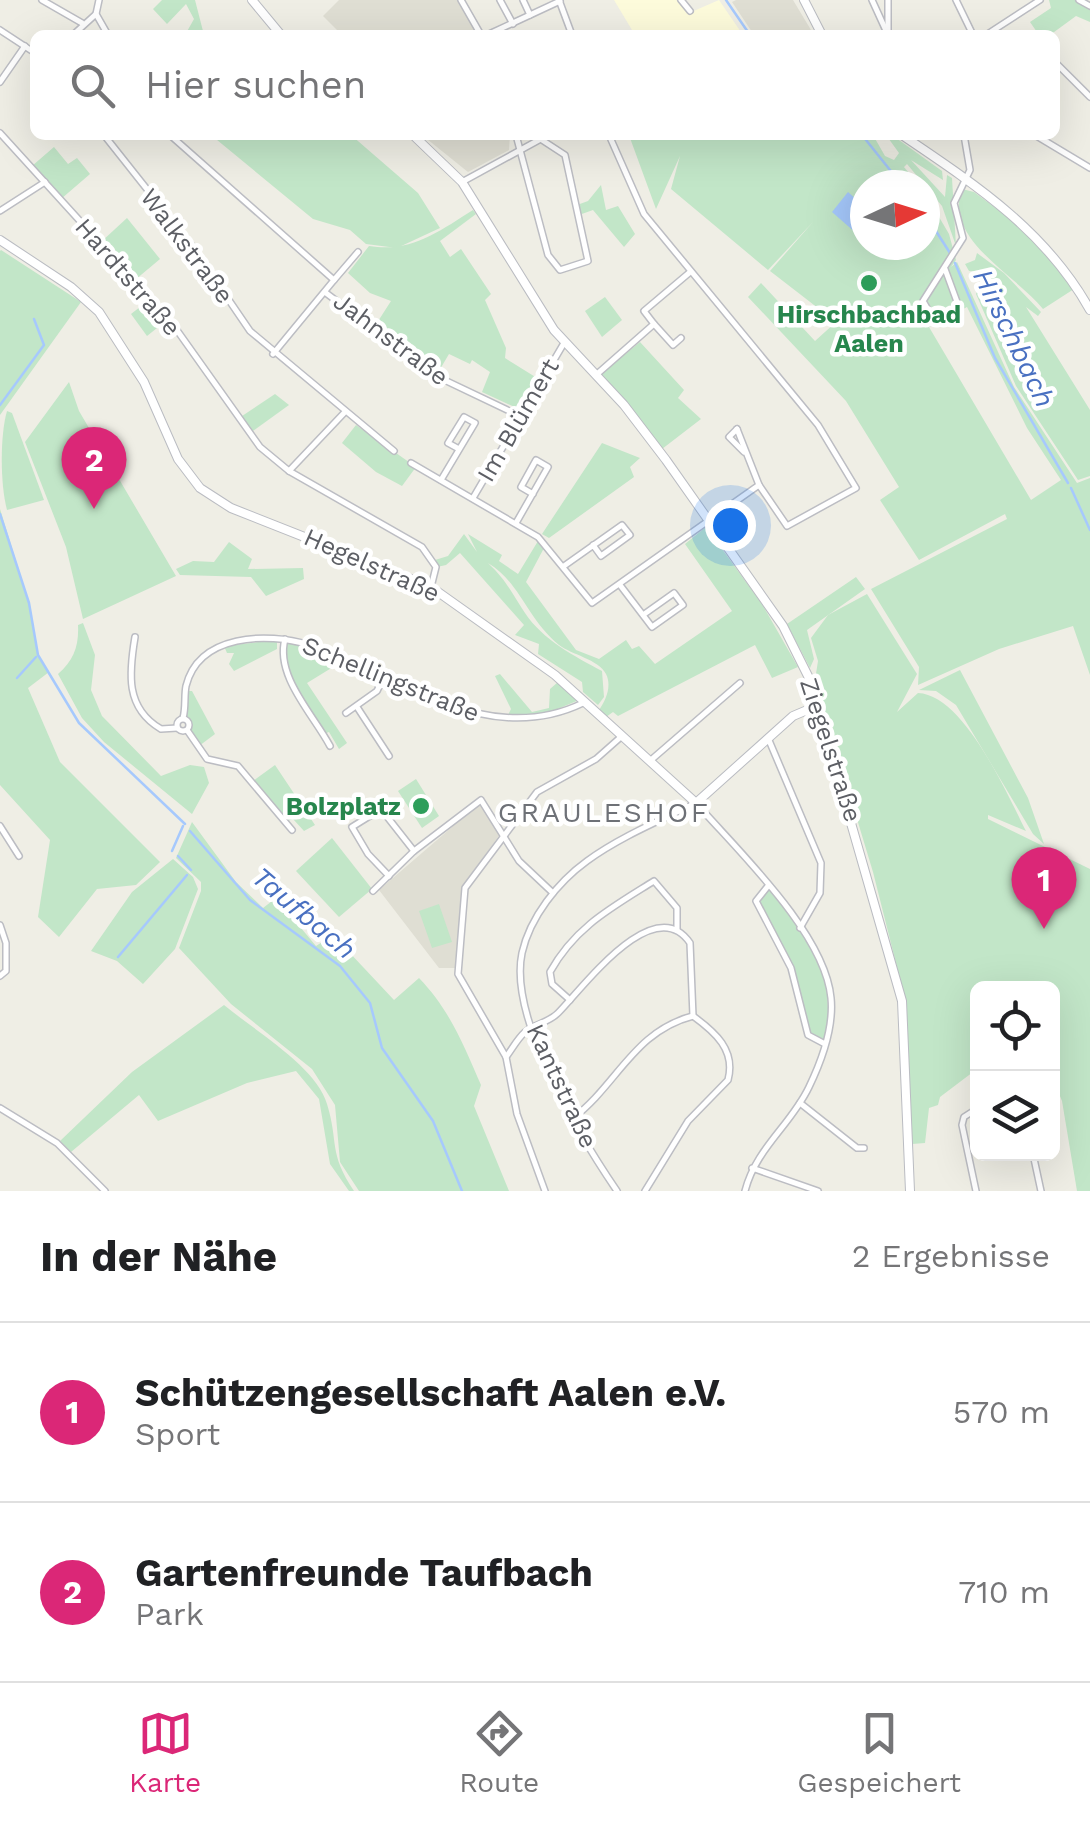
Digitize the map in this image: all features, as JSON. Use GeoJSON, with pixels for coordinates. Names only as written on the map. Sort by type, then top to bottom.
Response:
{"type":"FeatureCollection","features":[{"type":"Feature","properties":{"kind":"street"},"geometry":{"type":"LineString","coordinates":[[42,0],[82,23]]}},
{"type":"Feature","properties":{"kind":"street"},"geometry":{"type":"LineString","coordinates":[[99,0],[96,14],[105,30]]}},
{"type":"Feature","properties":{"kind":"street"},"geometry":{"type":"LineString","coordinates":[[252,0],[277,30]]}},
{"type":"Feature","properties":{"kind":"street"},"geometry":{"type":"LineString","coordinates":[[500,0],[512,24]]}},
{"type":"Feature","properties":{"kind":"street"},"geometry":{"type":"LineString","coordinates":[[523,0],[530,14]]}},
{"type":"Feature","properties":{"kind":"street"},"geometry":{"type":"LineString","coordinates":[[681,0],[690,12]]}},
{"type":"Feature","properties":{"kind":"street"},"geometry":{"type":"LineString","coordinates":[[804,0],[819,30]]}},
{"type":"Feature","properties":{"kind":"street"},"geometry":{"type":"LineString","coordinates":[[872,0],[886,30]]}},
{"type":"Feature","properties":{"kind":"street"},"geometry":{"type":"LineString","coordinates":[[888,0],[888,30]]}},
{"type":"Feature","properties":{"kind":"street"},"geometry":{"type":"LineString","coordinates":[[956,0],[971,30]]}},
{"type":"Feature","properties":{"kind":"street"},"geometry":{"type":"LineString","coordinates":[[994,30],[1040,0]]}},
{"type":"Feature","properties":{"kind":"street"},"geometry":{"type":"LineString","coordinates":[[1079,0],[1090,6]]}},
{"type":"Feature","properties":{"kind":"street"},"geometry":{"type":"LineString","coordinates":[[465,1],[481,30]]}},
{"type":"Feature","properties":{"kind":"street"},"geometry":{"type":"LineString","coordinates":[[497,30],[560,1],[570,30]]}},
{"type":"Feature","properties":{"kind":"street"},"geometry":{"type":"LineString","coordinates":[[77,30],[96,14]]}},
{"type":"Feature","properties":{"kind":"street"},"geometry":{"type":"LineString","coordinates":[[0,30],[30,50]]}},
{"type":"Feature","properties":{"kind":"street"},"geometry":{"type":"LineString","coordinates":[[0,82],[25,46]]}},
{"type":"Feature","properties":{"kind":"street"},"geometry":{"type":"LineString","coordinates":[[1060,67],[1090,97]]}},
{"type":"Feature","properties":{"kind":"street","name":"Hardtstraße"},"geometry":{"type":"LineString","coordinates":[[0,132],[169,320],[243,428],[289,471],[422,547],[436,567],[431,587]]}},
{"type":"Feature","properties":{"kind":"street","name":"Walkstraße"},"geometry":{"type":"LineString","coordinates":[[108,140],[192,246],[242,321],[273,354],[394,450]]}},
{"type":"Feature","properties":{"kind":"street","name":"Jahnstraße"},"geometry":{"type":"LineString","coordinates":[[176,140],[334,280]]}},
{"type":"Feature","properties":{"kind":"street","name":"Ziegelstraße"},"geometry":{"type":"LineString","coordinates":[[417,140],[462,182],[564,343],[596,375],[709,520],[783,626],[820,705],[902,1001],[910,1191]]}},
{"type":"Feature","properties":{"kind":"street"},"geometry":{"type":"LineString","coordinates":[[517,140],[548,255],[552,265],[566,269],[588,261],[564,156],[547,140]]}},
{"type":"Feature","properties":{"kind":"street"},"geometry":{"type":"LineString","coordinates":[[462,182],[541,140]]}},
{"type":"Feature","properties":{"kind":"street"},"geometry":{"type":"LineString","coordinates":[[611,140],[644,214],[818,425],[856,488],[788,526],[759,486],[737,428],[728,437],[746,454]]}},
{"type":"Feature","properties":{"kind":"street"},"geometry":{"type":"LineString","coordinates":[[909,140],[1020,219],[1070,275],[1090,310]]}},
{"type":"Feature","properties":{"kind":"street"},"geometry":{"type":"LineString","coordinates":[[945,269],[961,306],[938,321],[924,304],[963,238],[954,204],[970,170],[965,140]]}},
{"type":"Feature","properties":{"kind":"street"},"geometry":{"type":"LineString","coordinates":[[1043,140],[1090,168]]}},
{"type":"Feature","properties":{"kind":"street"},"geometry":{"type":"LineString","coordinates":[[0,211],[45,182]]}},
{"type":"Feature","properties":{"kind":"street","name":"Hegelstraße"},"geometry":{"type":"LineString","coordinates":[[0,240],[72,287],[99,312],[144,382],[178,459],[200,488],[231,508],[431,587],[586,701],[696,803],[768,886],[800,929],[828,980],[832,1000],[825,1044],[800,1103],[752,1168],[745,1191]]}},
{"type":"Feature","properties":{"kind":"street","name":"Jahnstraße"},"geometry":{"type":"LineString","coordinates":[[358,252],[326,293],[436,376],[522,417]]}},
{"type":"Feature","properties":{"kind":"street"},"geometry":{"type":"LineString","coordinates":[[681,338],[672,346],[644,311],[690,272]]}},
{"type":"Feature","properties":{"kind":"street"},"geometry":{"type":"LineString","coordinates":[[273,354],[326,293]]}},
{"type":"Feature","properties":{"kind":"street"},"geometry":{"type":"LineString","coordinates":[[596,375],[654,324]]}},
{"type":"Feature","properties":{"kind":"street","name":"Im Blümert"},"geometry":{"type":"LineString","coordinates":[[473,498],[564,343]]}},
{"type":"Feature","properties":{"kind":"street"},"geometry":{"type":"LineString","coordinates":[[289,471],[344,413]]}},
{"type":"Feature","properties":{"kind":"street"},"geometry":{"type":"LineString","coordinates":[[441,480],[475,424],[464,417],[448,443],[459,449]]}},
{"type":"Feature","properties":{"kind":"street"},"geometry":{"type":"LineString","coordinates":[[516,523],[533,494],[548,466],[536,460],[521,487],[533,494]]}},
{"type":"Feature","properties":{"kind":"street","name":"Im Blümert"},"geometry":{"type":"LineString","coordinates":[[411,463],[538,537],[596,602],[620,585]]}},
{"type":"Feature","properties":{"kind":"street"},"geometry":{"type":"LineString","coordinates":[[644,615],[674,593],[682,605],[652,627],[620,585],[759,486]]}},
{"type":"Feature","properties":{"kind":"street"},"geometry":{"type":"LineString","coordinates":[[564,566],[622,525],[630,535],[601,556],[594,545]]}},
{"type":"Feature","properties":{"kind":"street"},"geometry":{"type":"LineString","coordinates":[[134,637],[130,669],[137,707],[161,728],[187,730],[206,760],[238,766],[292,830]]}},
{"type":"Feature","properties":{"kind":"street"},"geometry":{"type":"LineString","coordinates":[[286,639],[281,660],[330,746]]}},
{"type":"Feature","properties":{"kind":"street","name":"Schellingstraße"},"geometry":{"type":"LineString","coordinates":[[177,728],[183,718],[186,687],[204,658],[224,644],[286,639],[472,714],[502,720],[548,716],[586,701]]}},
{"type":"Feature","properties":{"kind":"street"},"geometry":{"type":"LineString","coordinates":[[346,713],[377,691],[384,676]]}},
{"type":"Feature","properties":{"kind":"street"},"geometry":{"type":"LineString","coordinates":[[651,760],[740,683]]}},
{"type":"Feature","properties":{"kind":"street","name":"Kantstraße"},"geometry":{"type":"LineString","coordinates":[[617,1191],[573,1118],[534,1028],[520,980],[522,954],[530,929],[553,894],[586,862],[696,803],[794,716],[820,705]]}},
{"type":"Feature","properties":{"kind":"street"},"geometry":{"type":"LineString","coordinates":[[356,707],[389,756]]}},
{"type":"Feature","properties":{"kind":"street"},"geometry":{"type":"LineString","coordinates":[[183,718],[189,722],[187,730]]}},
{"type":"Feature","properties":{"kind":"street"},"geometry":{"type":"LineString","coordinates":[[545,1191],[517,1114],[506,1057],[457,969],[465,888],[536,792],[596,759],[622,736]]}},
{"type":"Feature","properties":{"kind":"street"},"geometry":{"type":"LineString","coordinates":[[768,738],[821,863],[820,893],[800,929]]}},
{"type":"Feature","properties":{"kind":"street"},"geometry":{"type":"LineString","coordinates":[[373,891],[414,851],[481,800],[519,861],[553,894]]}},
{"type":"Feature","properties":{"kind":"street"},"geometry":{"type":"LineString","coordinates":[[388,876],[368,854],[352,827],[381,809],[414,851]]}},
{"type":"Feature","properties":{"kind":"street"},"geometry":{"type":"LineString","coordinates":[[0,826],[19,856]]}},
{"type":"Feature","properties":{"kind":"street"},"geometry":{"type":"LineString","coordinates":[[570,1000],[552,984],[550,972],[572,936],[607,908],[654,881],[677,908],[677,929],[690,943],[693,956],[693,1016],[728,1053],[728,1080],[688,1121],[645,1191]]}},
{"type":"Feature","properties":{"kind":"street"},"geometry":{"type":"LineString","coordinates":[[768,886],[756,901],[792,968],[808,1036],[825,1044]]}},
{"type":"Feature","properties":{"kind":"street"},"geometry":{"type":"LineString","coordinates":[[0,926],[6,944],[3,973]]}},
{"type":"Feature","properties":{"kind":"street"},"geometry":{"type":"LineString","coordinates":[[506,1057],[526,1030],[554,1018],[601,964],[630,940],[651,932],[677,929]]}},
{"type":"Feature","properties":{"kind":"street"},"geometry":{"type":"LineString","coordinates":[[573,1118],[588,1108],[632,1050],[654,1033],[693,1016]]}},
{"type":"Feature","properties":{"kind":"street"},"geometry":{"type":"LineString","coordinates":[[800,1103],[857,1148],[864,1148]]}},
{"type":"Feature","properties":{"kind":"street"},"geometry":{"type":"LineString","coordinates":[[0,1108],[57,1143],[105,1191]]}},
{"type":"Feature","properties":{"kind":"street"},"geometry":{"type":"LineString","coordinates":[[970,1113],[962,1125],[976,1191]]}},
{"type":"Feature","properties":{"kind":"street"},"geometry":{"type":"LineString","coordinates":[[1035,1161],[1041,1191]]}},
{"type":"Feature","properties":{"kind":"street"},"geometry":{"type":"LineString","coordinates":[[752,1168],[818,1191]]}},
{"type":"Feature","properties":{"kind":"shaded area"},"geometry":{"type":"Polygon","coordinates":[[[339,0],[457,0],[475,30],[337,30],[323,16],[339,0]]]}},
{"type":"Feature","properties":{"kind":"shaded area"},"geometry":{"type":"Polygon","coordinates":[[[614,0],[679,0],[689,13],[719,0],[740,30],[632,30],[614,0]]]}},
{"type":"Feature","properties":{"kind":"shaded area"},"geometry":{"type":"Polygon","coordinates":[[[793,0],[811,30],[751,30],[732,2],[793,0]]]}},
{"type":"Feature","properties":{"kind":"shaded area"},"geometry":{"type":"Polygon","coordinates":[[[428,140],[510,140],[509,150],[468,172],[428,140]]]}},
{"type":"Feature","properties":{"kind":"shaded area"},"geometry":{"type":"Polygon","coordinates":[[[480,803],[500,834],[463,887],[455,968],[439,968],[379,890],[480,803]]]}},
{"type":"Feature","properties":{"kind":"green space"},"geometry":{"type":"Polygon","coordinates":[[[162,0],[195,0],[203,30],[188,30],[194,19],[186,4],[167,24],[153,9],[162,0]]]}},
{"type":"Feature","properties":{"kind":"green space"},"geometry":{"type":"Polygon","coordinates":[[[1049,0],[1079,0],[1090,6],[1090,22],[1076,16],[1057,30],[1036,30],[1030,22],[1051,8],[1049,0]]]}},
{"type":"Feature","properties":{"kind":"green space"},"geometry":{"type":"Polygon","coordinates":[[[217,140],[357,140],[418,193],[440,228],[397,248],[366,244],[350,230],[313,219],[217,140]]]}},
{"type":"Feature","properties":{"kind":"green space"},"geometry":{"type":"Polygon","coordinates":[[[631,140],[876,140],[885,156],[894,160],[899,153],[890,140],[899,140],[942,171],[943,180],[940,170],[927,170],[911,160],[920,170],[912,170],[907,164],[906,170],[850,170],[850,260],[940,260],[940,219],[949,234],[956,260],[951,267],[957,262],[1014,387],[1077,483],[1090,478],[1090,675],[1073,626],[999,649],[918,685],[919,667],[871,589],[1007,519],[1005,514],[919,560],[880,500],[899,487],[846,401],[748,297],[761,283],[815,341],[836,322],[770,271],[813,222],[768,270],[671,189],[680,156],[656,209],[631,140]],[[967,307],[929,327],[1031,500],[1061,480],[1027,428],[967,307]]]}},
{"type":"Feature","properties":{"kind":"green space"},"geometry":{"type":"Polygon","coordinates":[[[54,147],[68,164],[77,158],[90,174],[61,199],[32,166],[54,147]]]}},
{"type":"Feature","properties":{"kind":"green space"},"geometry":{"type":"Polygon","coordinates":[[[947,175],[952,178],[956,246],[940,192],[945,197],[947,175]]]}},
{"type":"Feature","properties":{"kind":"green space"},"geometry":{"type":"Polygon","coordinates":[[[601,185],[606,210],[618,206],[635,234],[624,247],[593,210],[579,215],[577,205],[588,201],[601,185]]]}},
{"type":"Feature","properties":{"kind":"green space"},"geometry":{"type":"Polygon","coordinates":[[[962,189],[974,192],[1032,235],[1074,289],[1043,309],[972,240],[959,207],[962,189]]]}},
{"type":"Feature","properties":{"kind":"green space"},"geometry":{"type":"Polygon","coordinates":[[[473,210],[476,214],[440,241],[450,257],[461,249],[491,294],[485,300],[506,348],[505,358],[537,378],[521,410],[482,392],[490,372],[472,360],[470,364],[449,354],[436,376],[373,329],[391,301],[370,293],[348,273],[369,246],[411,243],[473,210]]]}},
{"type":"Feature","properties":{"kind":"green space"},"geometry":{"type":"Polygon","coordinates":[[[127,218],[160,259],[135,280],[101,242],[127,218]]]}},
{"type":"Feature","properties":{"kind":"green space"},"geometry":{"type":"Polygon","coordinates":[[[0,251],[81,302],[0,415],[0,251]]]}},
{"type":"Feature","properties":{"kind":"green space"},"geometry":{"type":"Polygon","coordinates":[[[977,253],[1004,273],[1041,312],[1038,316],[1026,307],[1090,410],[1090,476],[1078,480],[1016,386],[976,294],[985,273],[969,271],[965,264],[975,260],[977,253]]]}},
{"type":"Feature","properties":{"kind":"green space"},"geometry":{"type":"Polygon","coordinates":[[[605,297],[622,320],[602,337],[585,311],[605,297]]]}},
{"type":"Feature","properties":{"kind":"green space"},"geometry":{"type":"Polygon","coordinates":[[[149,300],[167,320],[147,336],[131,314],[149,300]]]}},
{"type":"Feature","properties":{"kind":"green space"},"geometry":{"type":"Polygon","coordinates":[[[640,342],[684,390],[678,398],[701,419],[662,449],[601,374],[640,342]]]}},
{"type":"Feature","properties":{"kind":"green space"},"geometry":{"type":"Polygon","coordinates":[[[69,382],[79,411],[176,576],[83,619],[66,547],[25,442],[69,382]]]}},
{"type":"Feature","properties":{"kind":"green space"},"geometry":{"type":"Polygon","coordinates":[[[275,394],[289,405],[250,433],[239,418],[275,394]]]}},
{"type":"Feature","properties":{"kind":"green space"},"geometry":{"type":"Polygon","coordinates":[[[7,411],[12,413],[44,500],[7,510],[2,460],[7,411]]]}},
{"type":"Feature","properties":{"kind":"green space"},"geometry":{"type":"Polygon","coordinates":[[[356,425],[416,467],[402,486],[376,472],[342,443],[356,425]]]}},
{"type":"Feature","properties":{"kind":"green space"},"geometry":{"type":"Polygon","coordinates":[[[602,443],[640,458],[630,467],[634,477],[549,538],[542,534],[602,443]]]}},
{"type":"Feature","properties":{"kind":"green space"},"geometry":{"type":"Polygon","coordinates":[[[0,509],[29,603],[38,655],[49,672],[28,688],[60,762],[160,862],[136,885],[97,889],[59,937],[38,917],[50,840],[0,785],[0,509]]]}},
{"type":"Feature","properties":{"kind":"green space"},"geometry":{"type":"Polygon","coordinates":[[[706,527],[762,604],[798,667],[772,678],[755,645],[618,716],[613,712],[606,717],[599,710],[608,688],[602,669],[568,651],[602,671],[604,697],[598,705],[583,692],[582,682],[538,654],[539,644],[515,635],[524,625],[460,553],[446,565],[437,567],[435,560],[448,556],[464,534],[477,552],[468,534],[502,555],[499,561],[518,574],[538,541],[544,548],[526,582],[576,650],[599,659],[626,640],[632,649],[639,646],[655,664],[732,611],[685,544],[706,527]],[[488,563],[525,613],[541,631],[560,646],[508,580],[488,563]]]}},
{"type":"Feature","properties":{"kind":"green space"},"geometry":{"type":"Polygon","coordinates":[[[229,542],[252,559],[248,569],[303,568],[304,579],[266,596],[251,577],[180,575],[176,569],[193,561],[214,562],[229,542]]]}},
{"type":"Feature","properties":{"kind":"green space"},"geometry":{"type":"Polygon","coordinates":[[[856,577],[865,589],[807,630],[814,659],[810,668],[787,624],[856,577]]]}},
{"type":"Feature","properties":{"kind":"green space"},"geometry":{"type":"Polygon","coordinates":[[[867,594],[917,674],[897,712],[918,693],[935,698],[952,710],[982,749],[1026,831],[988,815],[988,819],[1090,869],[1090,1191],[1077,1191],[1060,1096],[1060,981],[970,981],[970,1074],[940,1097],[938,1105],[929,1108],[925,1143],[912,1144],[904,995],[873,872],[815,680],[818,661],[811,638],[828,615],[867,594]]]}},
{"type":"Feature","properties":{"kind":"green space"},"geometry":{"type":"Polygon","coordinates":[[[83,623],[95,655],[91,690],[102,716],[161,776],[190,765],[204,767],[209,783],[192,814],[104,742],[82,718],[58,674],[72,658],[78,625],[83,623]]]}},
{"type":"Feature","properties":{"kind":"green space"},"geometry":{"type":"Polygon","coordinates":[[[285,639],[346,659],[307,683],[347,743],[339,749],[294,689],[285,664],[285,639]]]}},
{"type":"Feature","properties":{"kind":"green space"},"geometry":{"type":"Polygon","coordinates":[[[277,640],[277,649],[234,671],[229,664],[234,653],[227,653],[224,646],[277,640]]]}},
{"type":"Feature","properties":{"kind":"green space"},"geometry":{"type":"Polygon","coordinates":[[[960,670],[1028,798],[1044,844],[1033,834],[956,705],[936,691],[919,690],[960,670]]]}},
{"type":"Feature","properties":{"kind":"green space"},"geometry":{"type":"Polygon","coordinates":[[[500,674],[532,712],[549,708],[550,689],[558,682],[579,700],[548,713],[507,717],[511,709],[495,676],[500,674]]]}},
{"type":"Feature","properties":{"kind":"green space"},"geometry":{"type":"Polygon","coordinates":[[[187,691],[192,691],[215,734],[199,746],[185,717],[187,691]]]}},
{"type":"Feature","properties":{"kind":"green space"},"geometry":{"type":"Polygon","coordinates":[[[275,765],[315,825],[304,831],[293,819],[285,822],[253,781],[275,765]]]}},
{"type":"Feature","properties":{"kind":"green space"},"geometry":{"type":"Polygon","coordinates":[[[416,779],[439,816],[422,828],[398,791],[416,779]]]}},
{"type":"Feature","properties":{"kind":"green space"},"geometry":{"type":"Polygon","coordinates":[[[192,822],[236,882],[263,908],[276,898],[316,946],[333,935],[394,1000],[419,978],[430,990],[455,1029],[481,1085],[474,1106],[509,1191],[359,1191],[340,1162],[335,1105],[312,1069],[231,1004],[179,948],[201,891],[201,882],[176,858],[192,822]]]}},
{"type":"Feature","properties":{"kind":"green space"},"geometry":{"type":"Polygon","coordinates":[[[332,838],[372,889],[339,917],[296,871],[332,838]]]}},
{"type":"Feature","properties":{"kind":"green space"},"geometry":{"type":"Polygon","coordinates":[[[173,859],[193,877],[198,889],[175,949],[143,984],[117,961],[91,951],[132,892],[173,859]]]}},
{"type":"Feature","properties":{"kind":"green space"},"geometry":{"type":"Polygon","coordinates":[[[768,886],[818,958],[827,995],[825,1044],[808,1035],[791,968],[756,901],[768,886]]]}},
{"type":"Feature","properties":{"kind":"green space"},"geometry":{"type":"Polygon","coordinates":[[[439,904],[452,942],[432,948],[419,911],[439,904]]]}},
{"type":"Feature","properties":{"kind":"green space"},"geometry":{"type":"Polygon","coordinates":[[[224,1005],[298,1063],[321,1090],[331,1117],[337,1157],[354,1191],[349,1191],[330,1164],[319,1099],[296,1071],[247,1083],[158,1121],[139,1095],[71,1152],[60,1141],[132,1072],[224,1005]]]}},
{"type":"Feature","properties":{"kind":"water"},"geometry":{"type":"Polygon","coordinates":[[[848,192],[850,194],[850,228],[832,212],[848,192]]]}},
{"type":"Feature","properties":{"kind":"waterway","name":"Hirschbach"},"geometry":{"type":"LineString","coordinates":[[726,0],[747,30]]}},
{"type":"Feature","properties":{"kind":"waterway","name":"Hirschbach"},"geometry":{"type":"LineString","coordinates":[[866,140],[890,170]]}},
{"type":"Feature","properties":{"kind":"waterway","name":"Hirschbach"},"geometry":{"type":"LineString","coordinates":[[940,237],[950,253]]}},
{"type":"Feature","properties":{"kind":"waterway","name":"Hirschbach"},"geometry":{"type":"LineString","coordinates":[[955,263],[995,358],[1068,483]]}},
{"type":"Feature","properties":{"kind":"waterway"},"geometry":{"type":"LineString","coordinates":[[0,405],[44,345],[34,319]]}},
{"type":"Feature","properties":{"kind":"waterway","name":"Hirschbach"},"geometry":{"type":"LineString","coordinates":[[1071,488],[1090,530]]}},
{"type":"Feature","properties":{"kind":"waterway","name":"Taufbach"},"geometry":{"type":"LineString","coordinates":[[0,514],[29,603],[38,655],[79,723],[185,824]]}},
{"type":"Feature","properties":{"kind":"waterway"},"geometry":{"type":"LineString","coordinates":[[17,678],[36,657]]}},
{"type":"Feature","properties":{"kind":"waterway"},"geometry":{"type":"LineString","coordinates":[[172,851],[183,826]]}},
{"type":"Feature","properties":{"kind":"waterway","name":"Taufbach"},"geometry":{"type":"LineString","coordinates":[[190,831],[250,900],[340,966],[370,1003],[382,1048],[433,1121],[462,1191]]}},
{"type":"Feature","properties":{"kind":"waterway"},"geometry":{"type":"LineString","coordinates":[[178,856],[191,870]]}},
{"type":"Feature","properties":{"kind":"waterway"},"geometry":{"type":"LineString","coordinates":[[118,957],[187,875]]}},
{"type":"Feature","properties":{"kind":"place","name":"Hirschbachbad Aalen"},"geometry":{"type":"Point","coordinates":[869,283]}},
{"type":"Feature","properties":{"kind":"place","name":"Gartenfreunde Taufbach"},"geometry":{"type":"Point","coordinates":[94,509]}},
{"type":"Feature","properties":{"kind":"place","name":"Bolzplatz"},"geometry":{"type":"Point","coordinates":[421,806]}},
{"type":"Feature","properties":{"kind":"place","name":"Schützengesellschaft Aalen e.V."},"geometry":{"type":"Point","coordinates":[1044,929]}},
{"type":"Feature","properties":{"kind":"district","name":"GRAULESHOF"},"geometry":{"type":"Point","coordinates":[604,812]}}]}
